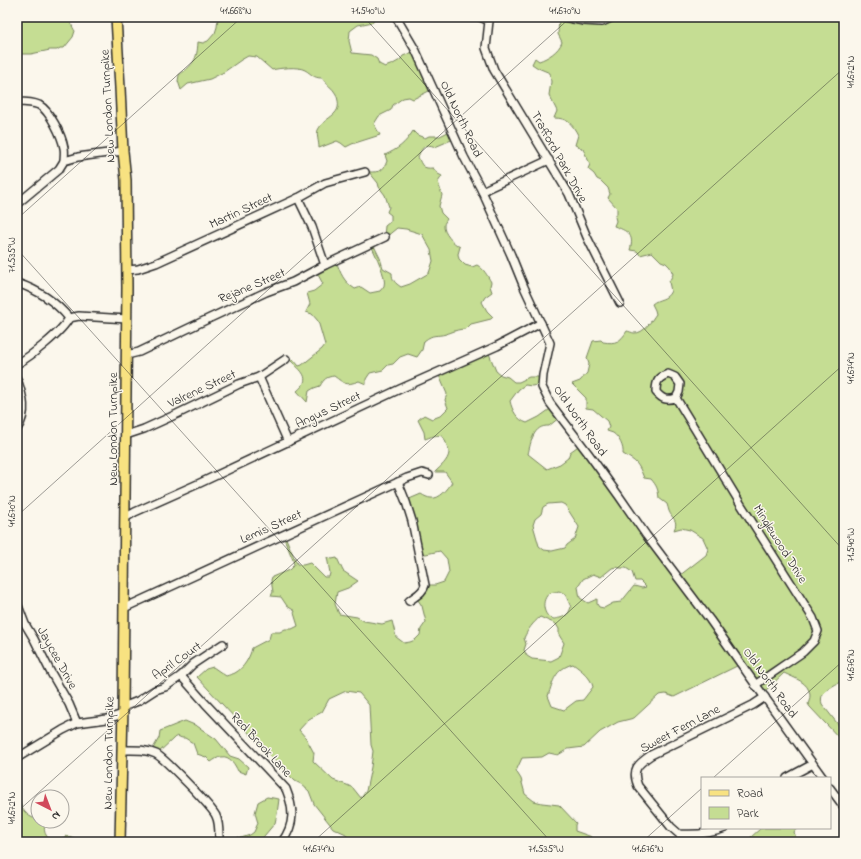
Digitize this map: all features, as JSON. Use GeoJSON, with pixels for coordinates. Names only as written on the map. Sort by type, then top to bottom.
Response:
{"type":"FeatureCollection","features":[{"type":"Feature","properties":{"kind":"main road","name":"New London Turnpike"},"geometry":{"type":"LineString","coordinates":[[116,17],[123,151],[126,180],[127,270],[123,711],[120,842]]}},
{"type":"Feature","properties":{"kind":"street","name":"Old North Road"},"geometry":{"type":"LineString","coordinates":[[396,17],[416,51],[464,157],[482,191],[550,343],[542,375],[542,387],[550,403],[588,452],[646,535],[710,620],[822,777]]}},
{"type":"Feature","properties":{"kind":"street"},"geometry":{"type":"LineString","coordinates":[[480,17],[490,19]]}},
{"type":"Feature","properties":{"kind":"street"},"geometry":{"type":"LineString","coordinates":[[563,17],[584,21],[602,22],[613,17]]}},
{"type":"Feature","properties":{"kind":"street","name":"Trafford Park Drive"},"geometry":{"type":"LineString","coordinates":[[490,19],[486,48],[494,70],[569,194],[587,237],[620,303]]}},
{"type":"Feature","properties":{"kind":"street"},"geometry":{"type":"LineString","coordinates":[[17,102],[37,104],[43,108],[57,128],[64,148],[64,161],[59,169],[17,204]]}},
{"type":"Feature","properties":{"kind":"street"},"geometry":{"type":"LineString","coordinates":[[64,161],[78,157],[123,151]]}},
{"type":"Feature","properties":{"kind":"street"},"geometry":{"type":"LineString","coordinates":[[482,191],[549,160]]}},
{"type":"Feature","properties":{"kind":"street","name":"Martin Street"},"geometry":{"type":"LineString","coordinates":[[127,270],[156,263],[298,198],[325,182],[365,172]]}},
{"type":"Feature","properties":{"kind":"street"},"geometry":{"type":"LineString","coordinates":[[298,198],[312,227],[325,265]]}},
{"type":"Feature","properties":{"kind":"street","name":"Rejane Street"},"geometry":{"type":"LineString","coordinates":[[127,355],[139,352],[266,292],[293,282],[385,236]]}},
{"type":"Feature","properties":{"kind":"street"},"geometry":{"type":"LineString","coordinates":[[17,283],[29,287],[48,298],[69,318]]}},
{"type":"Feature","properties":{"kind":"street"},"geometry":{"type":"LineString","coordinates":[[17,364],[39,349],[64,325],[69,318],[79,316],[127,319]]}},
{"type":"Feature","properties":{"kind":"street","name":"Angus Street"},"geometry":{"type":"LineString","coordinates":[[125,518],[400,389],[497,346],[541,323]]}},
{"type":"Feature","properties":{"kind":"street","name":"Valrene Street"},"geometry":{"type":"LineString","coordinates":[[126,435],[144,429],[239,384],[258,377],[286,359]]}},
{"type":"Feature","properties":{"kind":"street"},"geometry":{"type":"LineString","coordinates":[[258,377],[288,442]]}},
{"type":"Feature","properties":{"kind":"street"},"geometry":{"type":"LineString","coordinates":[[17,379],[24,407],[24,415],[17,429]]}},
{"type":"Feature","properties":{"kind":"street","name":"Minglewood Drive"},"geometry":{"type":"LineString","coordinates":[[676,398],[813,618],[818,631],[814,641],[803,652],[756,685]]}},
{"type":"Feature","properties":{"kind":"street","name":"Lemis Street"},"geometry":{"type":"LineString","coordinates":[[124,608],[398,482],[422,473],[429,475]]}},
{"type":"Feature","properties":{"kind":"street"},"geometry":{"type":"LineString","coordinates":[[398,482],[412,521],[425,585],[424,589],[420,593],[408,601]]}},
{"type":"Feature","properties":{"kind":"street","name":"Jaycee Drive"},"geometry":{"type":"LineString","coordinates":[[17,603],[24,624],[34,639],[69,704],[77,723]]}},
{"type":"Feature","properties":{"kind":"street"},"geometry":{"type":"LineString","coordinates":[[17,628],[24,624]]}},
{"type":"Feature","properties":{"kind":"street","name":"April Court"},"geometry":{"type":"LineString","coordinates":[[77,723],[107,719],[123,711],[155,690],[165,687],[181,676],[193,664],[223,644]]}},
{"type":"Feature","properties":{"kind":"street","name":"Red Brook Lane"},"geometry":{"type":"LineString","coordinates":[[181,676],[286,789],[293,812],[291,825],[282,842]]}},
{"type":"Feature","properties":{"kind":"street","name":"Sweet Fern Lane"},"geometry":{"type":"LineString","coordinates":[[723,829],[703,834],[679,834],[671,827],[638,786],[635,778],[636,769],[651,755],[753,705],[765,697]]}},
{"type":"Feature","properties":{"kind":"street"},"geometry":{"type":"LineString","coordinates":[[17,758],[77,723]]}},
{"type":"Feature","properties":{"kind":"street"},"geometry":{"type":"LineString","coordinates":[[122,750],[148,751],[158,755],[213,811],[218,820],[219,837]]}},
{"type":"Feature","properties":{"kind":"street"},"geometry":{"type":"LineString","coordinates":[[789,777],[813,764]]}},
{"type":"Feature","properties":{"kind":"street"},"geometry":{"type":"LineString","coordinates":[[831,789],[844,807]]}},
{"type":"Feature","properties":{"kind":"street"},"geometry":{"type":"LineString","coordinates":[[841,842],[844,839]]}},
{"type":"Feature","properties":{"kind":"green space"},"geometry":{"type":"Polygon","coordinates":[[[17,17],[71,17],[75,31],[73,37],[64,48],[31,54],[17,54],[17,17]]]}},
{"type":"Feature","properties":{"kind":"green space"},"geometry":{"type":"Polygon","coordinates":[[[218,17],[374,17],[373,22],[358,25],[350,31],[349,41],[352,53],[371,55],[377,59],[379,64],[385,67],[400,60],[403,56],[415,51],[433,89],[413,99],[409,97],[403,98],[393,105],[391,110],[379,116],[374,124],[380,135],[346,147],[337,141],[319,148],[317,134],[318,130],[321,125],[336,111],[338,101],[335,92],[322,78],[315,77],[305,70],[284,68],[272,70],[257,57],[248,56],[224,72],[210,79],[188,84],[181,90],[178,81],[179,75],[194,61],[197,53],[198,42],[203,43],[208,41],[215,33],[218,17]]]}},
{"type":"Feature","properties":{"kind":"green space"},"geometry":{"type":"Polygon","coordinates":[[[559,17],[586,22],[615,17],[844,17],[844,681],[827,690],[822,695],[821,700],[822,704],[844,732],[844,740],[842,741],[810,707],[808,704],[810,696],[809,691],[804,684],[784,673],[764,692],[743,663],[674,697],[666,694],[659,695],[634,718],[618,722],[600,732],[584,747],[568,749],[558,755],[549,753],[542,757],[522,758],[516,771],[521,779],[525,794],[534,801],[559,805],[576,823],[575,831],[592,837],[596,841],[609,842],[349,842],[346,834],[333,828],[314,804],[309,791],[295,781],[273,759],[197,677],[206,669],[213,667],[226,676],[235,673],[246,662],[252,648],[269,639],[271,632],[280,632],[285,629],[292,629],[298,626],[294,613],[295,611],[287,606],[281,597],[271,596],[273,592],[272,577],[289,570],[294,565],[283,536],[285,536],[297,564],[303,565],[310,563],[324,577],[329,577],[330,573],[327,557],[332,559],[337,558],[343,571],[358,581],[348,588],[337,592],[335,604],[339,614],[382,624],[392,621],[396,637],[404,643],[415,640],[420,635],[421,629],[426,622],[422,606],[414,594],[424,585],[435,585],[444,582],[449,572],[447,559],[440,551],[426,554],[419,553],[407,500],[421,494],[430,498],[437,497],[446,490],[452,482],[445,472],[435,472],[444,464],[449,453],[445,439],[438,435],[425,439],[424,432],[418,420],[424,415],[432,419],[440,416],[448,408],[445,400],[447,394],[438,373],[488,351],[496,371],[514,382],[519,382],[529,377],[543,377],[541,384],[532,386],[525,385],[519,389],[510,401],[512,408],[523,422],[527,423],[539,417],[553,407],[560,417],[549,426],[544,426],[536,431],[528,454],[547,469],[560,464],[568,458],[570,452],[581,444],[679,576],[706,555],[708,549],[703,538],[690,530],[681,528],[674,530],[676,524],[670,514],[667,504],[659,498],[658,490],[655,484],[651,479],[644,478],[636,463],[623,454],[623,448],[619,440],[613,433],[607,431],[609,427],[607,421],[593,409],[586,408],[586,398],[572,384],[580,381],[587,373],[589,364],[587,358],[593,341],[601,340],[603,342],[611,343],[620,340],[627,331],[638,333],[647,326],[656,314],[652,304],[665,298],[671,291],[669,282],[673,274],[670,267],[652,252],[640,255],[637,251],[630,250],[631,237],[629,234],[614,226],[617,208],[608,198],[610,194],[608,188],[588,169],[590,164],[583,149],[575,145],[578,135],[576,131],[566,120],[554,118],[557,111],[549,95],[551,82],[550,73],[532,64],[535,58],[539,61],[542,60],[553,54],[561,45],[562,42],[558,34],[559,17]],[[561,503],[548,504],[543,507],[541,514],[535,519],[533,525],[539,546],[544,550],[552,551],[565,548],[575,539],[579,527],[565,505],[561,503]],[[612,568],[601,577],[593,574],[583,579],[578,587],[580,598],[588,603],[597,599],[597,604],[599,607],[604,608],[613,603],[621,602],[634,586],[642,588],[646,587],[640,581],[635,581],[632,572],[626,568],[612,568]],[[559,591],[550,593],[545,599],[544,604],[547,615],[554,619],[566,615],[571,607],[565,594],[559,591]],[[540,617],[533,624],[524,638],[526,644],[524,650],[527,656],[532,659],[551,661],[559,657],[564,643],[559,635],[559,629],[556,624],[540,617]],[[573,664],[558,672],[551,685],[548,696],[552,706],[564,710],[576,701],[583,700],[593,687],[588,677],[573,664]],[[346,691],[329,699],[322,712],[309,719],[299,730],[306,738],[314,753],[313,761],[333,780],[353,788],[361,798],[366,791],[373,751],[371,745],[369,705],[359,693],[346,691]]]}},
{"type":"Feature","properties":{"kind":"green space"},"geometry":{"type":"Polygon","coordinates":[[[452,130],[456,138],[435,147],[429,145],[424,147],[418,157],[423,166],[433,168],[442,176],[438,182],[442,195],[439,206],[441,213],[447,219],[444,224],[445,231],[454,243],[460,247],[458,254],[459,259],[465,265],[472,267],[477,265],[485,272],[491,282],[490,286],[492,292],[485,297],[482,302],[487,311],[493,317],[491,319],[471,324],[466,329],[430,337],[424,341],[422,350],[417,357],[408,354],[400,357],[393,364],[388,365],[383,370],[370,373],[366,379],[366,384],[359,381],[348,384],[334,376],[327,378],[320,386],[309,391],[307,402],[297,391],[304,382],[304,375],[290,360],[293,359],[299,366],[302,365],[325,345],[318,321],[312,314],[306,312],[310,304],[307,293],[314,291],[323,284],[316,271],[336,261],[343,277],[355,289],[361,287],[370,293],[380,291],[384,286],[384,277],[371,245],[373,244],[383,268],[392,273],[394,281],[401,287],[410,284],[429,273],[433,261],[431,250],[422,234],[397,228],[384,237],[385,226],[391,221],[391,215],[387,212],[389,207],[385,195],[369,172],[382,169],[387,161],[385,155],[401,146],[413,131],[417,135],[425,138],[429,136],[440,136],[452,130]]]}},
{"type":"Feature","properties":{"kind":"green space"},"geometry":{"type":"Polygon","coordinates":[[[185,721],[197,726],[216,739],[230,756],[239,759],[248,767],[246,774],[238,771],[230,759],[220,757],[211,762],[206,757],[197,754],[193,743],[185,738],[177,736],[157,754],[151,752],[159,738],[160,731],[185,721]]]}},
{"type":"Feature","properties":{"kind":"green space"},"geometry":{"type":"Polygon","coordinates":[[[18,796],[23,809],[30,816],[30,829],[44,829],[48,838],[53,842],[17,842],[18,796]]]}},
{"type":"Feature","properties":{"kind":"green space"},"geometry":{"type":"Polygon","coordinates":[[[267,797],[279,799],[275,823],[259,842],[236,842],[238,837],[241,838],[254,832],[258,823],[255,813],[258,802],[267,797]]]}},
{"type":"Feature","properties":{"kind":"green space"},"geometry":{"type":"Polygon","coordinates":[[[760,829],[796,829],[794,832],[796,838],[793,842],[749,842],[750,838],[760,829]]]}},
{"type":"Feature","properties":{"kind":"green space"},"geometry":{"type":"Polygon","coordinates":[[[66,836],[74,839],[74,842],[53,842],[66,836]]]}}]}
